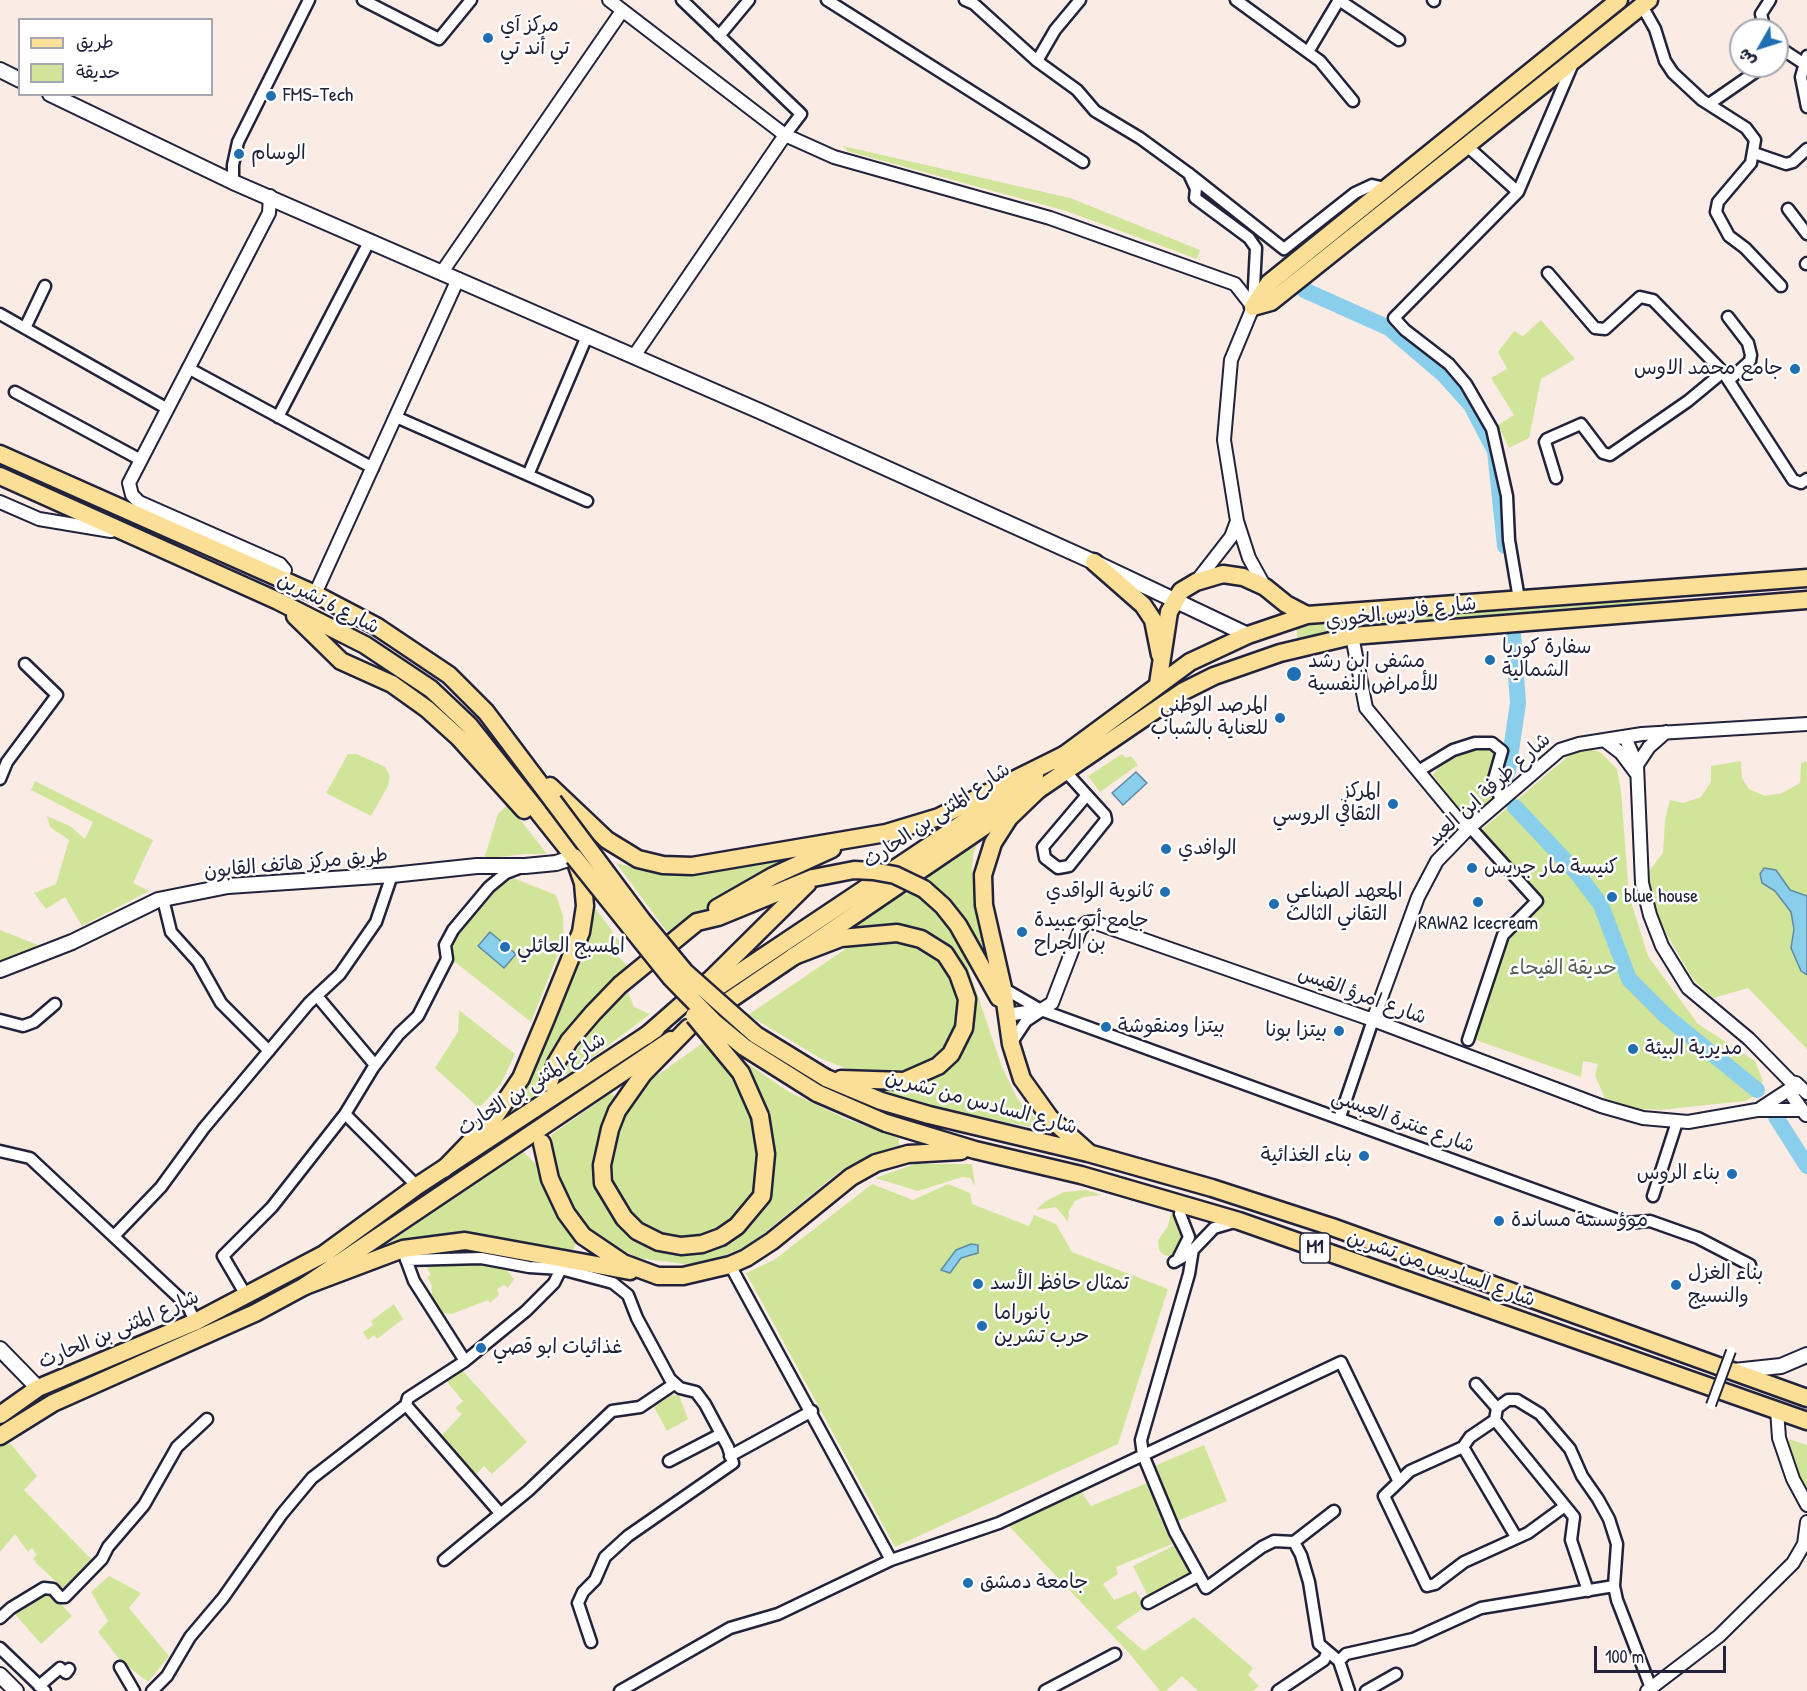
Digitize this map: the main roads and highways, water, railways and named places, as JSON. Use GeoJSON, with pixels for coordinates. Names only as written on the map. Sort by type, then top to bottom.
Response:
{"type":"FeatureCollection","features":[{"type":"Feature","properties":{"kind":"main road"},"geometry":{"type":"LineString","coordinates":[[1252,307],[1271,302],[1398,188],[1619,0]]}},
{"type":"Feature","properties":{"kind":"main road"},"geometry":{"type":"LineString","coordinates":[[1398,188],[1467,146],[1646,3]]}},
{"type":"Feature","properties":{"kind":"main road"},"geometry":{"type":"LineString","coordinates":[[0,70],[18,79]]}},
{"type":"Feature","properties":{"kind":"main road"},"geometry":{"type":"LineString","coordinates":[[54,96],[234,182],[634,356],[1072,552],[1248,635],[1280,653]]}},
{"type":"Feature","properties":{"kind":"main road","name":"شارع 6 تشرين"},"geometry":{"type":"LineString","coordinates":[[0,454],[315,594],[376,626],[449,675],[486,712],[554,801]]}},
{"type":"Feature","properties":{"kind":"main road","name":"شارع 6 تشرين"},"geometry":{"type":"LineString","coordinates":[[0,476],[279,601],[365,645],[431,689],[469,725],[570,852]]}},
{"type":"Feature","properties":{"kind":"main road"},"geometry":{"type":"LineString","coordinates":[[1094,562],[1143,605],[1153,620],[1163,664]]}},
{"type":"Feature","properties":{"kind":"main road"},"geometry":{"type":"LineString","coordinates":[[1158,684],[1163,664],[1169,612],[1181,591],[1196,582],[1223,574],[1243,577],[1265,587],[1307,615]]}},
{"type":"Feature","properties":{"kind":"main road","name":"شارع فارس الخوري"},"geometry":{"type":"LineString","coordinates":[[1068,753],[1190,662],[1248,635],[1307,615],[1807,578]]}},
{"type":"Feature","properties":{"kind":"main road","name":"شارع فارس الخوري"},"geometry":{"type":"LineString","coordinates":[[1038,790],[1182,692],[1214,676],[1280,653],[1352,636],[1807,600]]}},
{"type":"Feature","properties":{"kind":"main road"},"geometry":{"type":"LineString","coordinates":[[279,601],[341,661],[392,684],[427,709],[458,737],[541,828],[570,852],[629,926],[664,983],[741,1073],[760,1116],[766,1154],[762,1196],[737,1226],[721,1237],[702,1244],[681,1246],[659,1242],[637,1231],[624,1218],[603,1183],[602,1165],[610,1129],[616,1111],[637,1081],[688,1028],[795,956],[1038,790]]}},
{"type":"Feature","properties":{"kind":"main road"},"geometry":{"type":"LineString","coordinates":[[524,762],[607,840],[639,859],[663,865],[692,866],[847,841],[939,818],[1068,753]]}},
{"type":"Feature","properties":{"kind":"main road","name":"شارع المثنى بن الحارث"},"geometry":{"type":"LineString","coordinates":[[0,1415],[38,1388],[195,1322],[247,1297],[324,1254],[417,1186],[646,1036],[1068,753]]}},
{"type":"Feature","properties":{"kind":"main road"},"geometry":{"type":"LineString","coordinates":[[1038,790],[1000,830],[985,864],[984,904],[1003,988],[1011,1044],[1022,1079],[1050,1118],[1088,1153]]}},
{"type":"Feature","properties":{"kind":"main road","name":"شارع السادس من تشرين"},"geometry":{"type":"LineString","coordinates":[[554,801],[642,920],[685,972],[756,1035],[826,1078],[881,1101],[929,1115],[1088,1153],[1212,1188],[1332,1227],[1807,1398]]}},
{"type":"Feature","properties":{"kind":"main road"},"geometry":{"type":"LineString","coordinates":[[549,1083],[556,1063],[569,1041],[593,1013],[620,985],[697,922],[773,876],[847,841]]}},
{"type":"Feature","properties":{"kind":"main road"},"geometry":{"type":"LineString","coordinates":[[444,1169],[496,1114],[521,1078],[581,932],[585,906],[583,883],[570,852]]}},
{"type":"Feature","properties":{"kind":"main road","name":"طريق مركز هاتف القابون"},"geometry":{"type":"LineString","coordinates":[[0,970],[72,942],[164,899],[228,886],[392,875],[477,866],[525,866],[556,862],[570,852]]}},
{"type":"Feature","properties":{"kind":"main road"},"geometry":{"type":"LineString","coordinates":[[697,922],[718,917],[813,878],[855,870],[895,875],[924,889],[943,906],[958,925],[991,981],[1006,1015]]}},
{"type":"Feature","properties":{"kind":"main road"},"geometry":{"type":"LineString","coordinates":[[646,1036],[711,979],[813,878]]}},
{"type":"Feature","properties":{"kind":"main road","name":"شارع السادس من تشرين"},"geometry":{"type":"LineString","coordinates":[[629,926],[671,978],[715,1023],[744,1047],[817,1093],[886,1123],[975,1150],[1081,1175],[1239,1221],[1807,1421]]}},
{"type":"Feature","properties":{"kind":"main road"},"geometry":{"type":"LineString","coordinates":[[795,956],[841,938],[887,933],[913,937],[945,954],[958,974],[967,999],[964,1028],[951,1054],[938,1066],[904,1081],[826,1078]]}},
{"type":"Feature","properties":{"kind":"main road","name":"شارع المثنى بن الحارث"},"geometry":{"type":"LineString","coordinates":[[0,1436],[52,1403],[255,1313],[305,1286],[688,1028]]}},
{"type":"Feature","properties":{"kind":"main road"},"geometry":{"type":"LineString","coordinates":[[542,1143],[550,1179],[566,1213],[583,1236],[623,1263],[658,1276]]}},
{"type":"Feature","properties":{"kind":"main road"},"geometry":{"type":"LineString","coordinates":[[305,1286],[404,1254],[465,1241],[658,1276],[683,1276],[730,1265],[772,1241],[851,1177],[876,1163],[908,1154],[975,1150]]}},
{"type":"Feature","properties":{"kind":"main road"},"geometry":{"type":"LineString","coordinates":[[0,1349],[38,1388]]}},
{"type":"Feature","properties":{"kind":"main road"},"geometry":{"type":"LineString","coordinates":[[1730,1371],[1781,1366],[1807,1355]]}},
{"type":"Feature","properties":{"kind":"main road"},"geometry":{"type":"LineString","coordinates":[[0,1675],[16,1691]]}},
{"type":"Feature","properties":{"kind":"water"},"geometry":{"type":"Polygon","coordinates":[[[1136,772],[1147,783],[1123,805],[1112,793],[1136,772]]]}},
{"type":"Feature","properties":{"kind":"water"},"geometry":{"type":"Polygon","coordinates":[[[1764,868],[1776,870],[1790,890],[1807,896],[1807,975],[1801,971],[1791,948],[1794,929],[1791,912],[1775,891],[1762,883],[1760,874],[1764,868]]]}},
{"type":"Feature","properties":{"kind":"water"},"geometry":{"type":"Polygon","coordinates":[[[490,932],[516,954],[504,968],[478,946],[490,932]]]}},
{"type":"Feature","properties":{"kind":"water"},"geometry":{"type":"Polygon","coordinates":[[[971,1244],[978,1245],[978,1253],[961,1258],[950,1273],[941,1270],[956,1250],[971,1244]]]}},
{"type":"Feature","properties":{"kind":"waterway"},"geometry":{"type":"LineString","coordinates":[[1304,290],[1389,328],[1444,375],[1471,405],[1495,451],[1505,546]]}},
{"type":"Feature","properties":{"kind":"waterway"},"geometry":{"type":"LineString","coordinates":[[1503,783],[1508,771],[1518,703],[1513,634]]}},
{"type":"Feature","properties":{"kind":"waterway"},"geometry":{"type":"LineString","coordinates":[[1515,807],[1577,873],[1601,905],[1629,979],[1667,1017],[1757,1090]]}},
{"type":"Feature","properties":{"kind":"waterway"},"geometry":{"type":"LineString","coordinates":[[1776,1117],[1807,1166]]}},
{"type":"Feature","properties":{"kind":"waterway"},"geometry":{"type":"LineString","coordinates":[[0,1656],[36,1691]]}},
{"type":"Feature","properties":{"kind":"place","name":"مركز آي تي أند تي"},"geometry":{"type":"Point","coordinates":[488,38]}},
{"type":"Feature","properties":{"kind":"place","name":"FMS-Tech"},"geometry":{"type":"Point","coordinates":[271,96]}},
{"type":"Feature","properties":{"kind":"place","name":"الوسام"},"geometry":{"type":"Point","coordinates":[239,154]}},
{"type":"Feature","properties":{"kind":"place","name":"جامع محمد الاوس"},"geometry":{"type":"Point","coordinates":[1795,369]}},
{"type":"Feature","properties":{"kind":"place","name":"سفارة كوريا الشمالية"},"geometry":{"type":"Point","coordinates":[1490,660]}},
{"type":"Feature","properties":{"kind":"place","name":"مشفى ابن رشد للأمراض النفسية"},"geometry":{"type":"Point","coordinates":[1294,674]}},
{"type":"Feature","properties":{"kind":"place","name":"المرصد الوطني للعناية بالشباب"},"geometry":{"type":"Point","coordinates":[1280,718]}},
{"type":"Feature","properties":{"kind":"place","name":"المركز الثقافي الروسي"},"geometry":{"type":"Point","coordinates":[1393,804]}},
{"type":"Feature","properties":{"kind":"place","name":"الوافدي"},"geometry":{"type":"Point","coordinates":[1166,849]}},
{"type":"Feature","properties":{"kind":"place","name":"كنيسة مار جريس"},"geometry":{"type":"Point","coordinates":[1472,868]}},
{"type":"Feature","properties":{"kind":"place","name":"ثانوية الواقدي"},"geometry":{"type":"Point","coordinates":[1165,892]}},
{"type":"Feature","properties":{"kind":"place","name":"blue house"},"geometry":{"type":"Point","coordinates":[1612,897]}},
{"type":"Feature","properties":{"kind":"place","name":"RAWA2 Icecream"},"geometry":{"type":"Point","coordinates":[1478,902]}},
{"type":"Feature","properties":{"kind":"place","name":"المعهد الصناعي التقاني الثالث"},"geometry":{"type":"Point","coordinates":[1274,904]}},
{"type":"Feature","properties":{"kind":"place","name":"جامع أبو عبيدة بن الجراح"},"geometry":{"type":"Point","coordinates":[1022,932]}},
{"type":"Feature","properties":{"kind":"place","name":"المسبح العائلي"},"geometry":{"type":"Point","coordinates":[505,947]}},
{"type":"Feature","properties":{"kind":"place","name":"بيتزا ومنقوشة"},"geometry":{"type":"Point","coordinates":[1106,1027]}},
{"type":"Feature","properties":{"kind":"place","name":"بيتزا بونا"},"geometry":{"type":"Point","coordinates":[1339,1031]}},
{"type":"Feature","properties":{"kind":"place","name":"مديرية البيئة"},"geometry":{"type":"Point","coordinates":[1633,1049]}},
{"type":"Feature","properties":{"kind":"place","name":"بناء الغذائية"},"geometry":{"type":"Point","coordinates":[1364,1156]}},
{"type":"Feature","properties":{"kind":"place","name":"بناء الروس"},"geometry":{"type":"Point","coordinates":[1732,1174]}},
{"type":"Feature","properties":{"kind":"place","name":"موؤسسة مساندة"},"geometry":{"type":"Point","coordinates":[1499,1221]}},
{"type":"Feature","properties":{"kind":"place","name":"تمثال حافظ الأسد"},"geometry":{"type":"Point","coordinates":[978,1284]}},
{"type":"Feature","properties":{"kind":"place","name":"بناء الغزل والنسيج"},"geometry":{"type":"Point","coordinates":[1676,1285]}},
{"type":"Feature","properties":{"kind":"place","name":"بانوراما حرب تشرين"},"geometry":{"type":"Point","coordinates":[982,1326]}},
{"type":"Feature","properties":{"kind":"place","name":"غذائيات ابو قصي"},"geometry":{"type":"Point","coordinates":[481,1348]}},
{"type":"Feature","properties":{"kind":"place","name":"جامعة دمشق"},"geometry":{"type":"Point","coordinates":[968,1583]}},
{"type":"Feature","properties":{"kind":"park label","name":"حديقة الفيحاء"},"geometry":{"type":"Point","coordinates":[1563,969]}}]}
